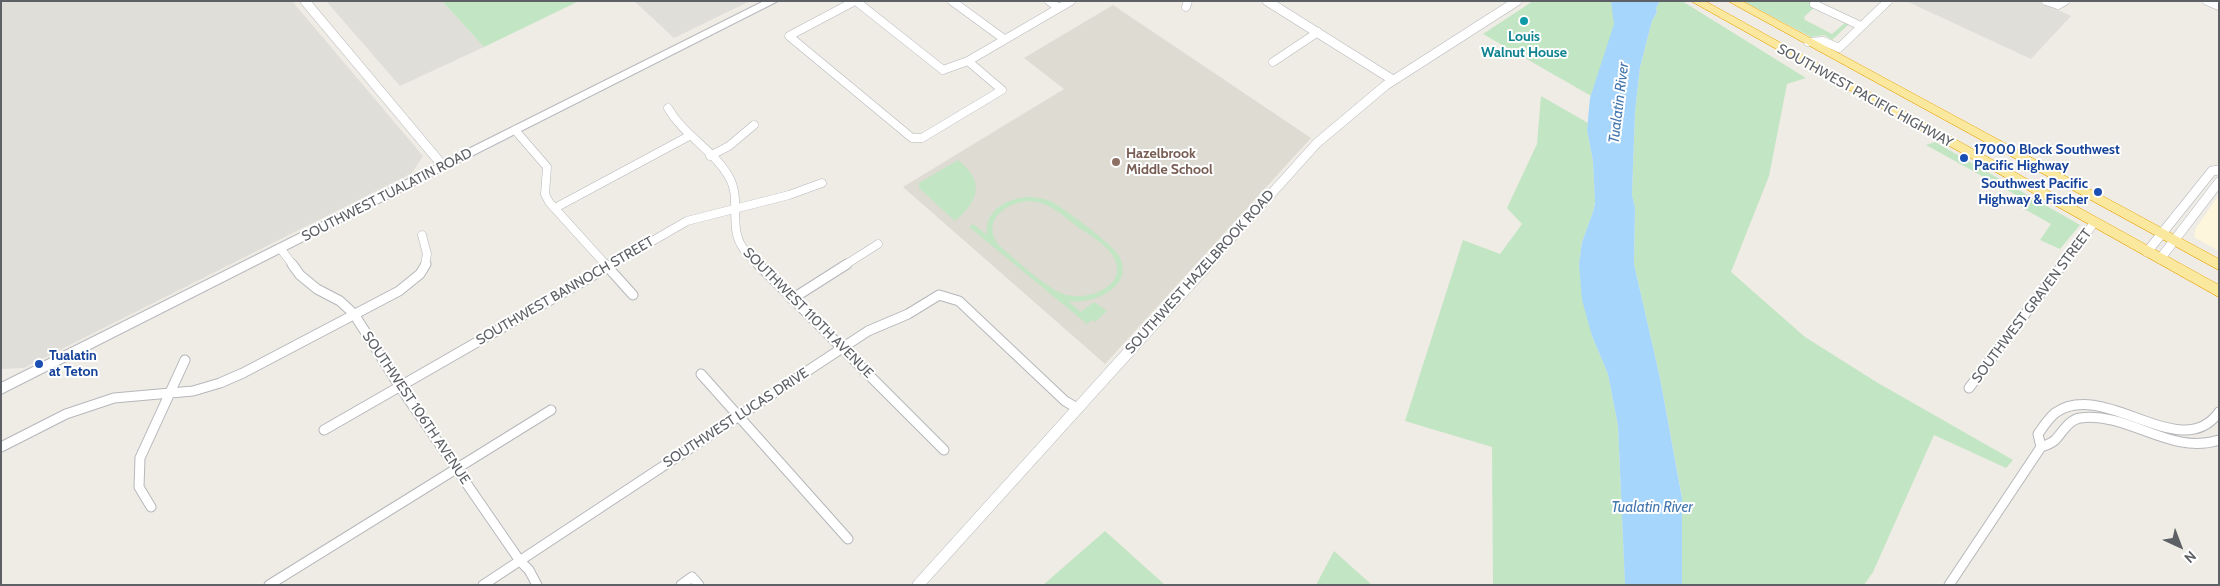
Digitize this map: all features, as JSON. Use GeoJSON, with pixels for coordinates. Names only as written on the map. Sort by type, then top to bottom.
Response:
{"type":"FeatureCollection","features":[{"type":"Feature","properties":{"kind":"highway","name":"SOUTHWEST PACIFIC HIGHWAY"},"geometry":{"type":"LineString","coordinates":[[1696,1],[2219,292]]}},
{"type":"Feature","properties":{"kind":"highway","name":"SOUTHWEST PACIFIC HIGHWAY"},"geometry":{"type":"LineString","coordinates":[[1733,1],[2219,265]]}},
{"type":"Feature","properties":{"kind":"main road","name":"SOUTHWEST TUALATIN ROAD"},"geometry":{"type":"LineString","coordinates":[[1,389],[773,1]]}},
{"type":"Feature","properties":{"kind":"street"},"geometry":{"type":"LineString","coordinates":[[305,1],[443,166]]}},
{"type":"Feature","properties":{"kind":"street"},"geometry":{"type":"LineString","coordinates":[[968,61],[1002,90],[927,136],[916,140],[906,134],[789,36],[856,1],[943,70],[968,61],[1071,1]]}},
{"type":"Feature","properties":{"kind":"street"},"geometry":{"type":"LineString","coordinates":[[952,1],[1004,39]]}},
{"type":"Feature","properties":{"kind":"street"},"geometry":{"type":"LineString","coordinates":[[1049,1],[1059,8]]}},
{"type":"Feature","properties":{"kind":"street"},"geometry":{"type":"LineString","coordinates":[[1267,1],[1394,80]]}},
{"type":"Feature","properties":{"kind":"street","name":"SOUTHWEST HAZELBROOK ROAD"},"geometry":{"type":"LineString","coordinates":[[918,585],[1310,150],[1373,95],[1517,1]]}},
{"type":"Feature","properties":{"kind":"street"},"geometry":{"type":"LineString","coordinates":[[1808,42],[1823,42],[1839,48],[1888,1]]}},
{"type":"Feature","properties":{"kind":"street"},"geometry":{"type":"LineString","coordinates":[[2046,1],[2058,4],[2065,1]]}},
{"type":"Feature","properties":{"kind":"street"},"geometry":{"type":"LineString","coordinates":[[2207,1],[2219,6]]}},
{"type":"Feature","properties":{"kind":"street"},"geometry":{"type":"LineString","coordinates":[[1814,4],[1861,26]]}},
{"type":"Feature","properties":{"kind":"street"},"geometry":{"type":"LineString","coordinates":[[1273,62],[1318,32]]}},
{"type":"Feature","properties":{"kind":"street","name":"SOUTHWEST 110TH AVENUE"},"geometry":{"type":"LineString","coordinates":[[668,108],[673,118],[729,177],[735,196],[734,223],[738,242],[792,299],[944,450]]}},
{"type":"Feature","properties":{"kind":"street"},"geometry":{"type":"LineString","coordinates":[[710,156],[729,146],[754,125]]}},
{"type":"Feature","properties":{"kind":"street"},"geometry":{"type":"LineString","coordinates":[[514,130],[547,166],[545,194],[555,208],[633,295]]}},
{"type":"Feature","properties":{"kind":"street"},"geometry":{"type":"LineString","coordinates":[[555,208],[689,136]]}},
{"type":"Feature","properties":{"kind":"street"},"geometry":{"type":"LineString","coordinates":[[2160,259],[2169,238],[2212,171],[2219,170]]}},
{"type":"Feature","properties":{"kind":"street"},"geometry":{"type":"LineString","coordinates":[[2147,252],[2169,238],[2219,182]]}},
{"type":"Feature","properties":{"kind":"street","name":"SOUTHWEST BANNOCH STREET"},"geometry":{"type":"LineString","coordinates":[[324,430],[687,221],[796,194],[822,183]]}},
{"type":"Feature","properties":{"kind":"street","name":"SOUTHWEST GRAVEN STREET"},"geometry":{"type":"LineString","coordinates":[[1970,388],[2094,223]]}},
{"type":"Feature","properties":{"kind":"street"},"geometry":{"type":"LineString","coordinates":[[1,447],[66,414],[114,398],[193,391],[220,383],[399,291],[419,276],[427,262],[428,250],[422,235]]}},
{"type":"Feature","properties":{"kind":"street"},"geometry":{"type":"LineString","coordinates":[[792,299],[878,244]]}},
{"type":"Feature","properties":{"kind":"street","name":"SOUTHWEST 106TH AVENUE"},"geometry":{"type":"LineString","coordinates":[[280,248],[300,275],[317,289],[340,301],[354,314],[400,387],[520,561],[529,570],[536,585]]}},
{"type":"Feature","properties":{"kind":"street","name":"SOUTHWEST LUCAS DRIVE"},"geometry":{"type":"LineString","coordinates":[[520,561],[738,415],[868,331],[908,314],[939,295],[959,301],[1065,401],[1077,408]]}},
{"type":"Feature","properties":{"kind":"street"},"geometry":{"type":"LineString","coordinates":[[151,507],[139,487],[140,458],[185,360]]}},
{"type":"Feature","properties":{"kind":"street"},"geometry":{"type":"LineString","coordinates":[[701,374],[848,540]]}},
{"type":"Feature","properties":{"kind":"street"},"geometry":{"type":"LineString","coordinates":[[2041,446],[2038,434],[2052,416],[2058,411],[2080,405],[2108,409],[2180,431],[2204,428],[2212,423],[2219,412]]}},
{"type":"Feature","properties":{"kind":"street"},"geometry":{"type":"LineString","coordinates":[[269,585],[551,410]]}},
{"type":"Feature","properties":{"kind":"street"},"geometry":{"type":"LineString","coordinates":[[1950,585],[2041,446],[2053,442],[2070,422],[2087,417],[2111,420],[2170,441],[2184,444],[2210,443],[2219,440]]}},
{"type":"Feature","properties":{"kind":"street"},"geometry":{"type":"LineString","coordinates":[[483,585],[520,561]]}},
{"type":"Feature","properties":{"kind":"street"},"geometry":{"type":"LineString","coordinates":[[681,585],[695,581]]}},
{"type":"Feature","properties":{"kind":"shaded area"},"geometry":{"type":"Polygon","coordinates":[[[1,1],[292,1],[423,156],[412,173],[24,368],[1,369],[1,1]]]}},
{"type":"Feature","properties":{"kind":"shaded area"},"geometry":{"type":"Polygon","coordinates":[[[326,1],[442,1],[484,47],[400,86],[326,1]]]}},
{"type":"Feature","properties":{"kind":"shaded area"},"geometry":{"type":"Polygon","coordinates":[[[634,1],[750,1],[674,38],[634,1]]]}},
{"type":"Feature","properties":{"kind":"shaded area"},"geometry":{"type":"Polygon","coordinates":[[[1906,1],[2038,1],[2071,16],[2031,59],[1906,1]]]}},
{"type":"Feature","properties":{"kind":"shaded area","name":"Hazelbrook Middle School"},"geometry":{"type":"Polygon","coordinates":[[[1113,5],[1311,138],[1105,364],[903,187],[1064,89],[1024,58],[1113,5]]]}},
{"type":"Feature","properties":{"kind":"shaded area"},"geometry":{"type":"Polygon","coordinates":[[[2219,195],[2219,251],[2194,237],[2196,228],[2219,195]]]}},
{"type":"Feature","properties":{"kind":"green space"},"geometry":{"type":"Polygon","coordinates":[[[442,1],[579,1],[484,47],[442,1]]]}},
{"type":"Feature","properties":{"kind":"green space"},"geometry":{"type":"Polygon","coordinates":[[[1533,1],[1612,1],[1626,8],[1593,97],[1483,34],[1533,1]]]}},
{"type":"Feature","properties":{"kind":"green space"},"geometry":{"type":"Polygon","coordinates":[[[1660,1],[1682,1],[1806,78],[1787,84],[1769,176],[1731,272],[1805,337],[1878,383],[2013,460],[2006,468],[1934,435],[1873,572],[1864,585],[1682,585],[1682,497],[1660,378],[1634,264],[1635,209],[1632,195],[1635,112],[1640,67],[1652,21],[1660,1]]]}},
{"type":"Feature","properties":{"kind":"green space"},"geometry":{"type":"Polygon","coordinates":[[[1743,1],[1813,1],[1816,6],[1804,17],[1805,20],[1832,34],[1847,21],[1850,23],[1832,40],[1824,35],[1811,37],[1743,1]]]}},
{"type":"Feature","properties":{"kind":"green space"},"geometry":{"type":"Polygon","coordinates":[[[1541,96],[1588,123],[1587,130],[1593,161],[1595,202],[1582,242],[1579,264],[1592,336],[1608,374],[1618,426],[1625,585],[1493,585],[1492,447],[1405,421],[1463,240],[1500,254],[1522,224],[1507,208],[1537,144],[1541,96]]]}},
{"type":"Feature","properties":{"kind":"green space"},"geometry":{"type":"Polygon","coordinates":[[[1935,142],[2080,225],[2060,249],[2040,240],[2051,224],[2021,207],[2027,201],[1926,145],[1935,142]]]}},
{"type":"Feature","properties":{"kind":"green space"},"geometry":{"type":"Polygon","coordinates":[[[958,160],[967,168],[972,176],[976,191],[969,206],[955,221],[919,188],[919,183],[958,160]]]}},
{"type":"Feature","properties":{"kind":"green space"},"geometry":{"type":"Polygon","coordinates":[[[1033,197],[1050,201],[1098,235],[1119,256],[1123,267],[1122,277],[1117,285],[1099,297],[1088,300],[1068,301],[1081,312],[1094,302],[1107,311],[1095,322],[1092,320],[1087,324],[969,227],[973,224],[987,235],[989,219],[993,213],[1004,204],[1019,198],[1033,197]],[[1020,202],[999,214],[993,227],[993,234],[997,243],[1039,279],[1063,294],[1083,296],[1093,294],[1111,284],[1116,276],[1117,267],[1110,251],[1059,212],[1042,203],[1020,202]]]}},
{"type":"Feature","properties":{"kind":"green space"},"geometry":{"type":"Polygon","coordinates":[[[1105,531],[1165,585],[1043,585],[1105,531]]]}},
{"type":"Feature","properties":{"kind":"green space"},"geometry":{"type":"Polygon","coordinates":[[[1334,551],[1372,585],[1316,585],[1334,551]]]}},
{"type":"Feature","properties":{"kind":"water","name":"Tualatin River"},"geometry":{"type":"Polygon","coordinates":[[[1611,1],[1660,1],[1652,21],[1640,67],[1635,112],[1632,195],[1635,208],[1634,264],[1660,378],[1682,498],[1682,585],[1625,585],[1618,426],[1608,374],[1592,336],[1582,300],[1579,264],[1582,242],[1595,203],[1593,161],[1587,130],[1590,98],[1614,24],[1611,1]]]}},
{"type":"Feature","properties":{"kind":"place","name":"Louis Walnut House"},"geometry":{"type":"Point","coordinates":[1524,21]}},
{"type":"Feature","properties":{"kind":"place","name":"17000 Block Southwest Pacific Highway"},"geometry":{"type":"Point","coordinates":[1964,158]}},
{"type":"Feature","properties":{"kind":"place","name":"Hazelbrook Middle School"},"geometry":{"type":"Point","coordinates":[1116,162]}},
{"type":"Feature","properties":{"kind":"place","name":"Southwest Pacific Highway & Fischer"},"geometry":{"type":"Point","coordinates":[2098,192]}},
{"type":"Feature","properties":{"kind":"place","name":"Tualatin at Teton"},"geometry":{"type":"Point","coordinates":[39,364]}}]}
